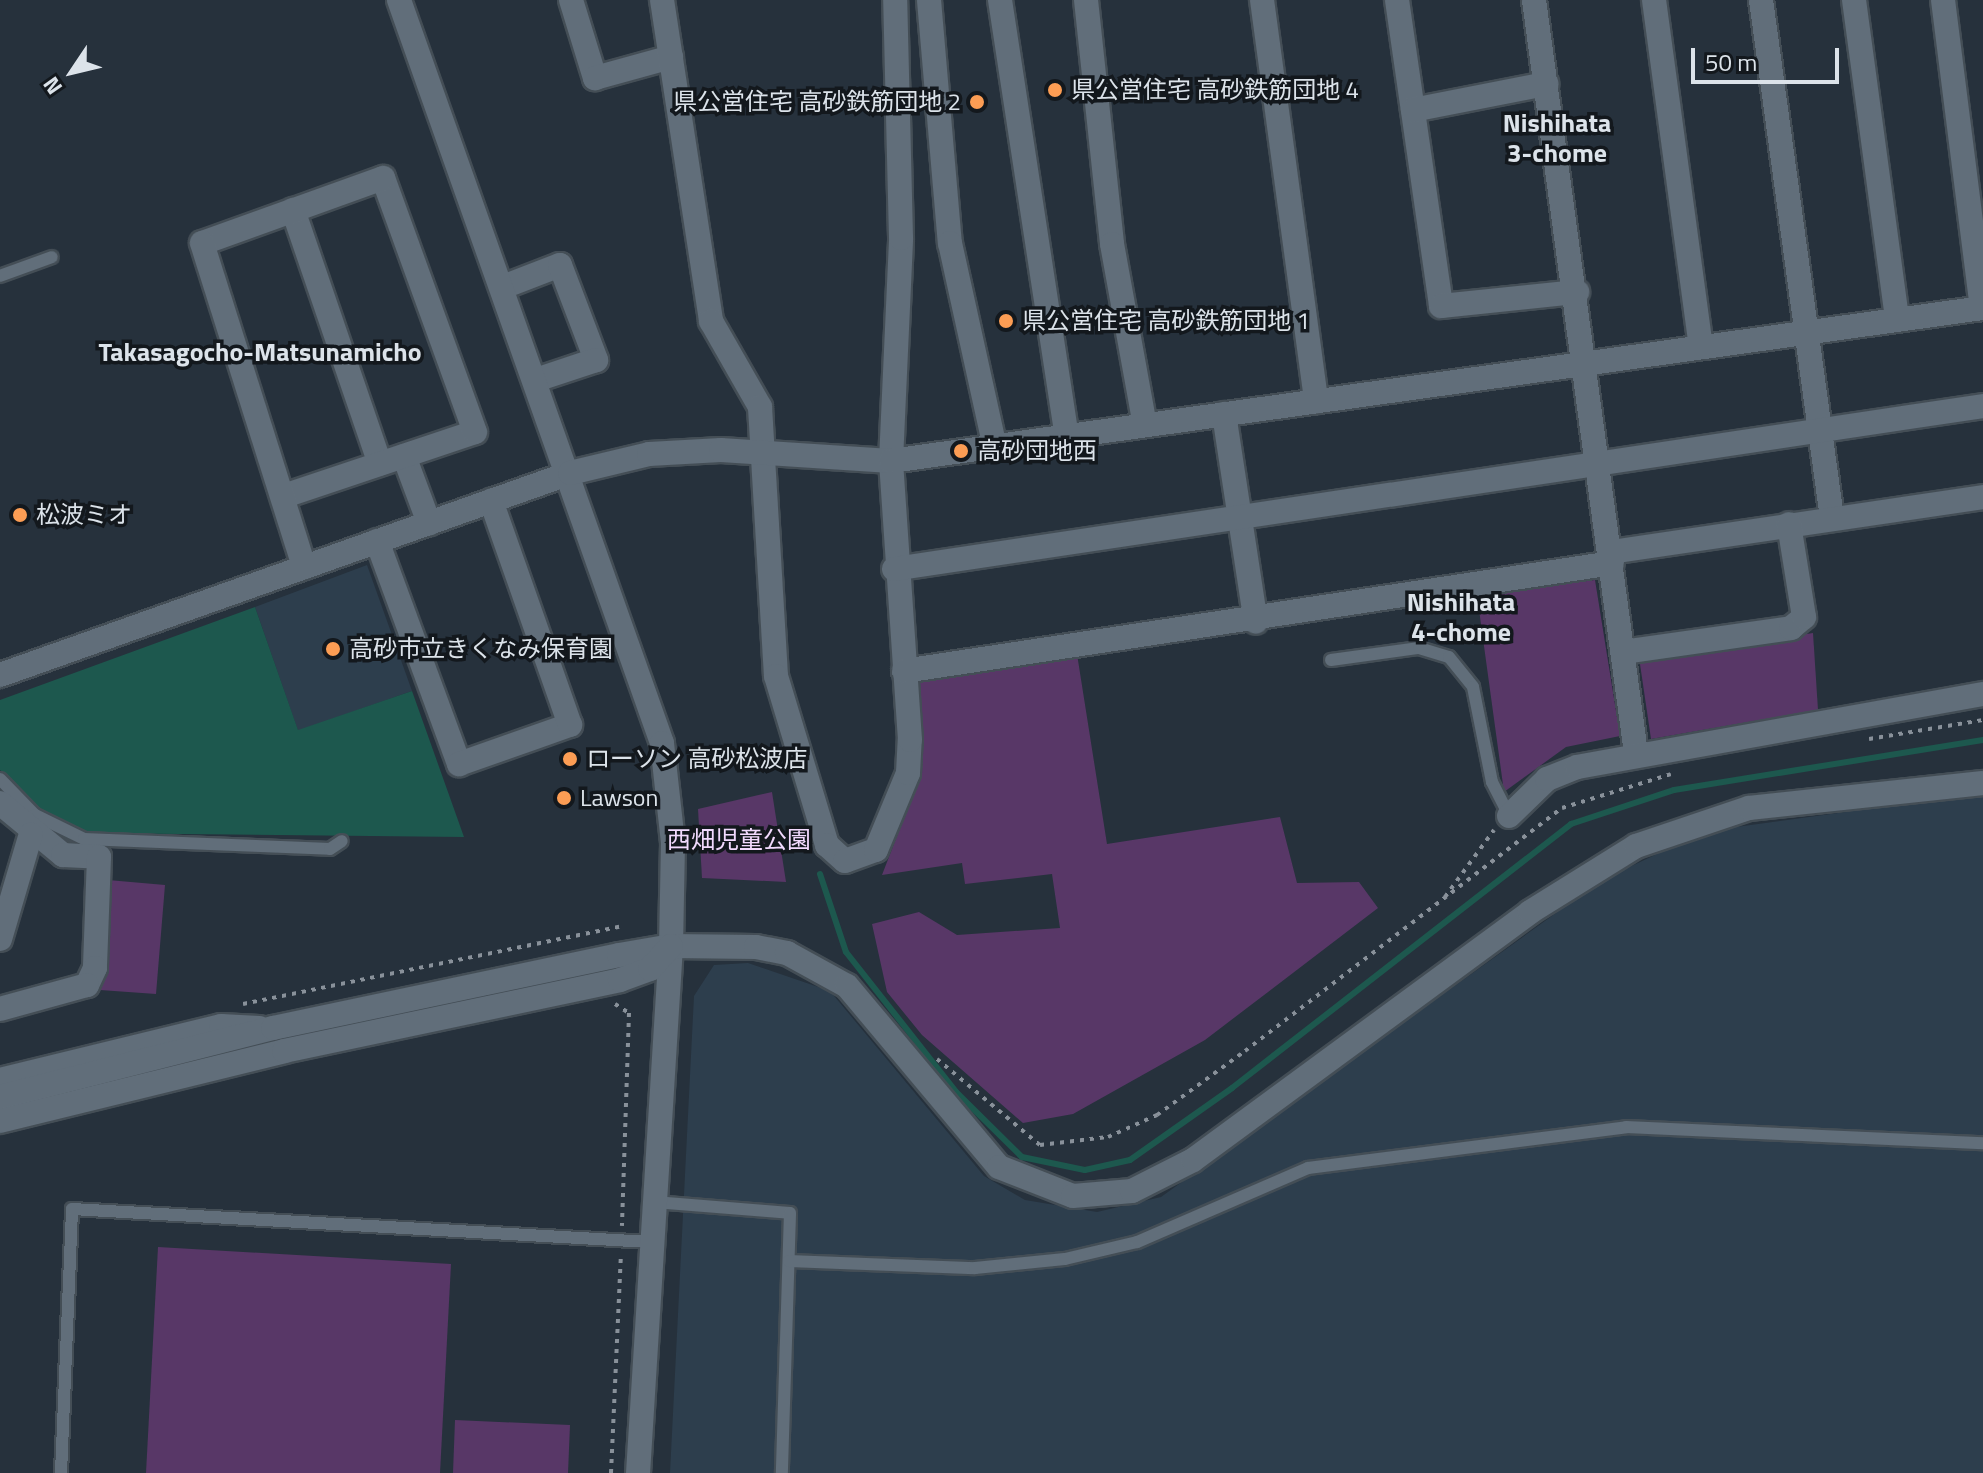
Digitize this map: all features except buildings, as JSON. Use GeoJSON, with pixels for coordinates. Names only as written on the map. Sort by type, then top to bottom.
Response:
{"type":"FeatureCollection","features":[{"type":"Feature","properties":{"kind":"street"},"geometry":{"type":"LineString","coordinates":[[399,0],[570,473],[662,743],[673,843],[671,946],[649,1242],[638,1473]]}},
{"type":"Feature","properties":{"kind":"street"},"geometry":{"type":"LineString","coordinates":[[571,0],[595,78],[671,57]]}},
{"type":"Feature","properties":{"kind":"street"},"geometry":{"type":"LineString","coordinates":[[662,0],[711,321],[760,407],[776,676],[827,845],[845,861],[876,850],[908,773],[904,671],[894,569],[891,461],[901,238],[895,0]]}},
{"type":"Feature","properties":{"kind":"street"},"geometry":{"type":"LineString","coordinates":[[929,0],[950,243],[995,447]]}},
{"type":"Feature","properties":{"kind":"street"},"geometry":{"type":"LineString","coordinates":[[1000,0],[1067,436]]}},
{"type":"Feature","properties":{"kind":"street"},"geometry":{"type":"LineString","coordinates":[[1086,0],[1112,244],[1145,425]]}},
{"type":"Feature","properties":{"kind":"street"},"geometry":{"type":"LineString","coordinates":[[1262,0],[1316,401]]}},
{"type":"Feature","properties":{"kind":"street"},"geometry":{"type":"LineString","coordinates":[[1397,0],[1441,306],[1577,292]]}},
{"type":"Feature","properties":{"kind":"street"},"geometry":{"type":"LineString","coordinates":[[1534,0],[1587,363],[1636,753]]}},
{"type":"Feature","properties":{"kind":"street"},"geometry":{"type":"LineString","coordinates":[[1654,0],[1701,347]]}},
{"type":"Feature","properties":{"kind":"street"},"geometry":{"type":"LineString","coordinates":[[1761,0],[1832,518]]}},
{"type":"Feature","properties":{"kind":"street"},"geometry":{"type":"LineString","coordinates":[[1854,0],[1897,320]]}},
{"type":"Feature","properties":{"kind":"street"},"geometry":{"type":"LineString","coordinates":[[0,675],[570,473],[649,454],[721,450],[764,458],[891,461],[1983,308],[1943,0]]}},
{"type":"Feature","properties":{"kind":"street"},"geometry":{"type":"LineString","coordinates":[[897,82],[935,78]]}},
{"type":"Feature","properties":{"kind":"street"},"geometry":{"type":"LineString","coordinates":[[1413,110],[1546,84]]}},
{"type":"Feature","properties":{"kind":"street"},"geometry":{"type":"LineString","coordinates":[[287,495],[202,243],[383,178],[475,432],[287,495],[282,503],[304,567]]}},
{"type":"Feature","properties":{"kind":"street"},"geometry":{"type":"LineString","coordinates":[[293,210],[380,464]]}},
{"type":"Feature","properties":{"kind":"street"},"geometry":{"type":"LineString","coordinates":[[503,287],[560,265],[596,360],[536,380]]}},
{"type":"Feature","properties":{"kind":"street"},"geometry":{"type":"LineString","coordinates":[[894,569],[1240,522],[1600,461],[1983,406]]}},
{"type":"Feature","properties":{"kind":"street"},"geometry":{"type":"LineString","coordinates":[[1224,414],[1256,622]]}},
{"type":"Feature","properties":{"kind":"street"},"geometry":{"type":"LineString","coordinates":[[404,456],[429,523]]}},
{"type":"Feature","properties":{"kind":"street"},"geometry":{"type":"LineString","coordinates":[[904,671],[1256,622],[1789,524],[1983,497]]}},
{"type":"Feature","properties":{"kind":"street"},"geometry":{"type":"LineString","coordinates":[[377,541],[459,764],[570,725],[491,501]]}},
{"type":"Feature","properties":{"kind":"street"},"geometry":{"type":"LineString","coordinates":[[1623,652],[1791,628],[1804,617],[1789,524]]}},
{"type":"Feature","properties":{"kind":"street"},"geometry":{"type":"LineString","coordinates":[[1509,816],[1547,779],[1636,753],[1983,694]]}},
{"type":"Feature","properties":{"kind":"street"},"geometry":{"type":"LineString","coordinates":[[0,1097],[273,1028],[671,946],[756,947],[818,966],[847,986],[999,1167],[1044,1191],[1100,1195],[1163,1179],[1193,1160],[1530,912],[1636,846],[1749,808],[1983,783]]}},
{"type":"Feature","properties":{"kind":"street"},"geometry":{"type":"LineString","coordinates":[[0,803],[31,834],[63,855],[99,857],[95,968],[87,985],[0,1009]]}},
{"type":"Feature","properties":{"kind":"street"},"geometry":{"type":"LineString","coordinates":[[0,939],[31,834]]}},
{"type":"Feature","properties":{"kind":"street"},"geometry":{"type":"LineString","coordinates":[[0,1121],[284,1051],[620,980],[650,969],[671,946]]}},
{"type":"Feature","properties":{"kind":"street"},"geometry":{"type":"LineString","coordinates":[[0,1080],[221,1026],[273,1028]]}},
{"type":"Feature","properties":{"kind":"lane"},"geometry":{"type":"LineString","coordinates":[[0,276],[52,257]]}},
{"type":"Feature","properties":{"kind":"lane"},"geometry":{"type":"LineString","coordinates":[[1331,660],[1419,648],[1449,657],[1473,687],[1492,782],[1509,816]]}},
{"type":"Feature","properties":{"kind":"lane"},"geometry":{"type":"LineString","coordinates":[[0,779],[35,815],[84,839],[330,849],[342,841]]}},
{"type":"Feature","properties":{"kind":"lane"},"geometry":{"type":"LineString","coordinates":[[789,1261],[975,1268],[1065,1259],[1137,1242],[1308,1168],[1626,1127],[1983,1143]]}},
{"type":"Feature","properties":{"kind":"lane"},"geometry":{"type":"LineString","coordinates":[[654,1202],[790,1213],[782,1473]]}},
{"type":"Feature","properties":{"kind":"lane"},"geometry":{"type":"LineString","coordinates":[[61,1473],[72,1209],[649,1242]]}},
{"type":"Feature","properties":{"kind":"path"},"geometry":{"type":"LineString","coordinates":[[1857,741],[1983,720]]}},
{"type":"Feature","properties":{"kind":"path"},"geometry":{"type":"LineString","coordinates":[[924,1052],[961,1073],[1040,1145],[1108,1137],[1157,1115],[1562,808],[1684,770]]}},
{"type":"Feature","properties":{"kind":"path"},"geometry":{"type":"LineString","coordinates":[[1441,902],[1479,844],[1509,816]]}},
{"type":"Feature","properties":{"kind":"path"},"geometry":{"type":"LineString","coordinates":[[236,1006],[619,927]]}},
{"type":"Feature","properties":{"kind":"path"},"geometry":{"type":"LineString","coordinates":[[605,1004],[629,1013],[611,1473]]}},
{"type":"Feature","properties":{"kind":"shaded area","name":"高砂市立きくなみ保育園"},"geometry":{"type":"Polygon","coordinates":[[[367,565],[412,691],[298,731],[255,607],[367,565]]]}},
{"type":"Feature","properties":{"kind":"shaded area"},"geometry":{"type":"Polygon","coordinates":[[[255,607],[298,730],[412,691],[464,837],[79,833],[42,813],[0,770],[0,700],[255,607]]]}},
{"type":"Feature","properties":{"kind":"shaded area"},"geometry":{"type":"Polygon","coordinates":[[[1983,793],[1983,1473],[670,1473],[694,996],[714,965],[748,963],[830,991],[984,1176],[1025,1200],[1097,1212],[1161,1197],[1602,880],[1693,837],[1736,827],[1983,793]]]}},
{"type":"Feature","properties":{"kind":"green space"},"geometry":{"type":"Polygon","coordinates":[[[1595,580],[1620,736],[1566,747],[1504,792],[1477,595],[1595,580]]]}},
{"type":"Feature","properties":{"kind":"green space"},"geometry":{"type":"Polygon","coordinates":[[[1813,633],[1818,710],[1651,739],[1640,664],[1646,659],[1813,633]]]}},
{"type":"Feature","properties":{"kind":"green space"},"geometry":{"type":"Polygon","coordinates":[[[1077,654],[1107,844],[1280,817],[1297,883],[1359,882],[1378,908],[1205,1040],[1073,1114],[1023,1123],[922,1035],[887,992],[872,924],[919,912],[957,935],[1060,928],[1052,874],[965,884],[962,863],[882,875],[917,784],[918,678],[1077,654]]]}},
{"type":"Feature","properties":{"kind":"green space","name":"西畑児童公園"},"geometry":{"type":"Polygon","coordinates":[[[772,792],[786,882],[702,878],[698,809],[772,792]]]}},
{"type":"Feature","properties":{"kind":"green space"},"geometry":{"type":"Polygon","coordinates":[[[108,880],[165,885],[156,994],[100,990],[108,880]]]}},
{"type":"Feature","properties":{"kind":"green space"},"geometry":{"type":"Polygon","coordinates":[[[158,1247],[451,1264],[440,1473],[146,1473],[158,1247]]]}},
{"type":"Feature","properties":{"kind":"green space"},"geometry":{"type":"Polygon","coordinates":[[[455,1420],[570,1425],[568,1473],[453,1473],[455,1420]]]}},
{"type":"Feature","properties":{"kind":"waterway"},"geometry":{"type":"LineString","coordinates":[[820,874],[846,952],[956,1092],[1022,1157],[1085,1170],[1130,1160],[1232,1088],[1571,824],[1674,790],[1983,740]]}},
{"type":"Feature","properties":{"kind":"place","name":"県公営住宅 高砂鉄筋団地 4"},"geometry":{"type":"Point","coordinates":[1055,90]}},
{"type":"Feature","properties":{"kind":"place","name":"県公営住宅 高砂鉄筋団地 2"},"geometry":{"type":"Point","coordinates":[977,102]}},
{"type":"Feature","properties":{"kind":"place","name":"県公営住宅 高砂鉄筋団地 1"},"geometry":{"type":"Point","coordinates":[1006,321]}},
{"type":"Feature","properties":{"kind":"place","name":"高砂団地西"},"geometry":{"type":"Point","coordinates":[961,451]}},
{"type":"Feature","properties":{"kind":"place","name":"松波ミオ"},"geometry":{"type":"Point","coordinates":[20,515]}},
{"type":"Feature","properties":{"kind":"place","name":"高砂市立きくなみ保育園"},"geometry":{"type":"Point","coordinates":[333,649]}},
{"type":"Feature","properties":{"kind":"place","name":"ローソン 高砂松波店"},"geometry":{"type":"Point","coordinates":[570,759]}},
{"type":"Feature","properties":{"kind":"place","name":"Lawson"},"geometry":{"type":"Point","coordinates":[564,798]}},
{"type":"Feature","properties":{"kind":"district","name":"Nishihata 3-chome"},"geometry":{"type":"Point","coordinates":[1557,138]}},
{"type":"Feature","properties":{"kind":"district","name":"Takasagocho-Matsunamicho"},"geometry":{"type":"Point","coordinates":[260,352]}},
{"type":"Feature","properties":{"kind":"district","name":"Nishihata 4-chome"},"geometry":{"type":"Point","coordinates":[1461,617]}}]}
